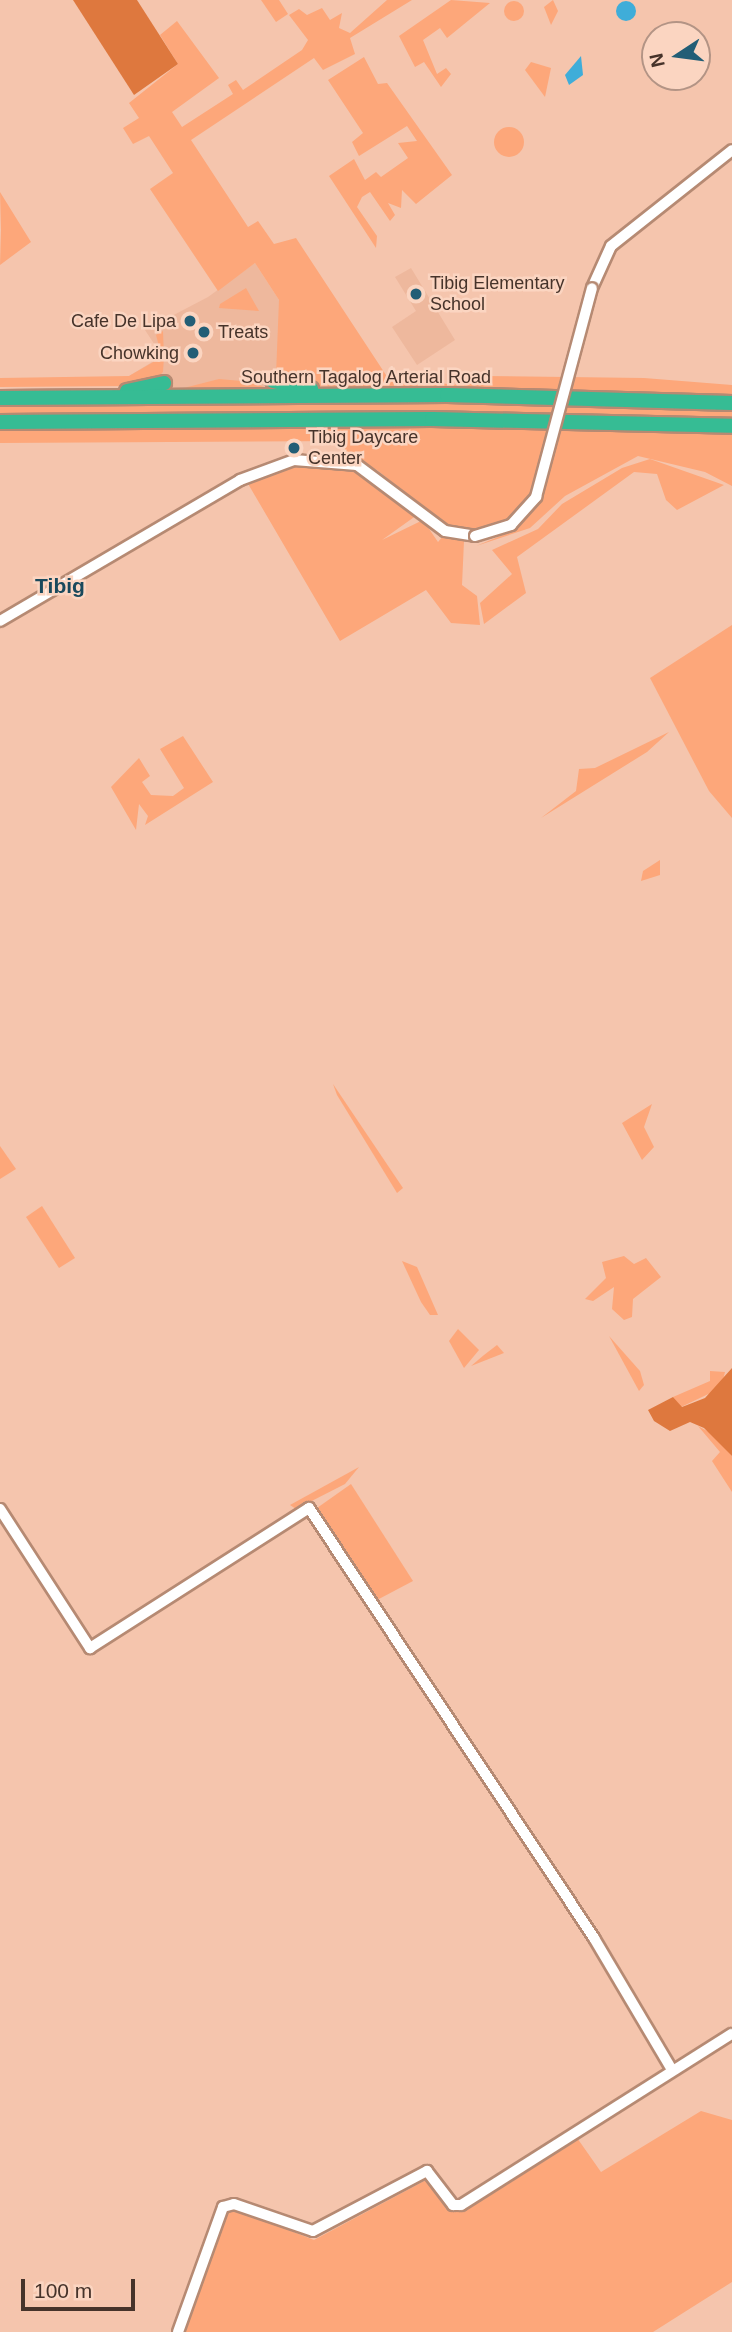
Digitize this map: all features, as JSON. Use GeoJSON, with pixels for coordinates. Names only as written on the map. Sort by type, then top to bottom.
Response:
{"type":"FeatureCollection","features":[{"type":"Feature","properties":{"kind":"highway"},"geometry":{"type":"LineString","coordinates":[[273,381],[303,389],[490,396]]}},
{"type":"Feature","properties":{"kind":"highway"},"geometry":{"type":"LineString","coordinates":[[0,392],[110,392],[163,383]]}},
{"type":"Feature","properties":{"kind":"highway","name":"Southern Tagalog Arterial Road"},"geometry":{"type":"LineString","coordinates":[[0,398],[490,396],[732,403]]}},
{"type":"Feature","properties":{"kind":"highway"},"geometry":{"type":"LineString","coordinates":[[0,422],[432,419],[732,426]]}},
{"type":"Feature","properties":{"kind":"street"},"geometry":{"type":"LineString","coordinates":[[0,621],[240,480],[293,460],[357,465],[442,529],[475,537],[510,525],[536,497],[592,288],[611,246],[732,150]]}},
{"type":"Feature","properties":{"kind":"street"},"geometry":{"type":"LineString","coordinates":[[0,1509],[90,1648],[309,1508],[594,1938],[671,2068]]}},
{"type":"Feature","properties":{"kind":"street"},"geometry":{"type":"LineString","coordinates":[[178,2332],[223,2207],[233,2204],[313,2231],[426,2171],[453,2204],[461,2205],[671,2068],[732,2034]]}},
{"type":"Feature","properties":{"kind":"shaded area"},"geometry":{"type":"Polygon","coordinates":[[[73,0],[137,0],[178,64],[134,95],[73,0]]]}},
{"type":"Feature","properties":{"kind":"shaded area"},"geometry":{"type":"Polygon","coordinates":[[[261,0],[279,0],[288,14],[276,22],[261,0]]]}},
{"type":"Feature","properties":{"kind":"shaded area"},"geometry":{"type":"Polygon","coordinates":[[[387,0],[412,0],[350,38],[355,54],[323,70],[314,58],[191,140],[248,227],[258,221],[274,244],[296,238],[386,375],[454,385],[482,376],[644,378],[732,385],[732,397],[302,386],[276,375],[279,300],[255,263],[218,291],[150,189],[173,173],[149,136],[133,144],[123,128],[139,118],[129,103],[178,64],[160,35],[177,21],[219,78],[172,112],[182,127],[233,94],[228,85],[236,80],[243,90],[302,50],[308,40],[289,15],[299,9],[307,15],[322,8],[330,20],[342,13],[339,28],[350,33],[387,0]]]}},
{"type":"Feature","properties":{"kind":"shaded area"},"geometry":{"type":"Polygon","coordinates":[[[451,0],[490,3],[447,38],[440,28],[423,40],[437,74],[446,68],[451,74],[441,87],[424,62],[415,67],[399,36],[451,0]]]}},
{"type":"Feature","properties":{"kind":"shaded area"},"geometry":{"type":"Polygon","coordinates":[[[553,0],[558,11],[551,25],[544,7],[553,0]]]}},
{"type":"Feature","properties":{"kind":"shaded area"},"geometry":{"type":"Polygon","coordinates":[[[514,1],[521,4],[524,11],[521,18],[514,21],[507,18],[504,11],[507,4],[514,1]]]}},
{"type":"Feature","properties":{"kind":"shaded area"},"geometry":{"type":"Polygon","coordinates":[[[364,57],[378,84],[387,83],[452,175],[416,204],[402,190],[401,208],[388,203],[395,215],[390,221],[370,192],[362,197],[357,207],[377,236],[376,248],[329,176],[354,159],[365,180],[376,172],[381,177],[408,158],[398,143],[417,141],[407,126],[359,156],[352,142],[363,133],[328,80],[364,57]]]}},
{"type":"Feature","properties":{"kind":"shaded area"},"geometry":{"type":"Polygon","coordinates":[[[531,62],[551,68],[545,97],[525,70],[531,62]]]}},
{"type":"Feature","properties":{"kind":"shaded area"},"geometry":{"type":"Polygon","coordinates":[[[509,127],[520,131],[524,142],[520,153],[509,157],[498,153],[494,142],[498,131],[509,127]]]}},
{"type":"Feature","properties":{"kind":"shaded area"},"geometry":{"type":"Polygon","coordinates":[[[0,192],[31,242],[0,265],[1,230],[0,192]]]}},
{"type":"Feature","properties":{"kind":"shaded area"},"geometry":{"type":"Polygon","coordinates":[[[255,263],[279,300],[302,393],[133,394],[129,376],[162,356],[145,330],[208,297],[255,263]]]}},
{"type":"Feature","properties":{"kind":"shaded area"},"geometry":{"type":"Polygon","coordinates":[[[411,268],[455,340],[417,365],[392,327],[416,311],[395,277],[411,268]]]}},
{"type":"Feature","properties":{"kind":"shaded area"},"geometry":{"type":"Polygon","coordinates":[[[246,288],[259,311],[219,308],[220,304],[246,288]]]}},
{"type":"Feature","properties":{"kind":"shaded area"},"geometry":{"type":"Polygon","coordinates":[[[163,331],[163,372],[156,379],[131,386],[0,387],[0,378],[129,376],[162,357],[156,335],[163,331]]]}},
{"type":"Feature","properties":{"kind":"shaded area"},"geometry":{"type":"Polygon","coordinates":[[[219,379],[253,382],[270,390],[176,390],[219,379]]]}},
{"type":"Feature","properties":{"kind":"shaded area"},"geometry":{"type":"Polygon","coordinates":[[[395,399],[732,407],[732,422],[0,417],[0,402],[395,399]]]}},
{"type":"Feature","properties":{"kind":"shaded area"},"geometry":{"type":"Polygon","coordinates":[[[384,423],[732,431],[732,486],[705,472],[638,456],[565,496],[530,528],[476,546],[510,532],[535,508],[558,442],[546,443],[533,491],[510,520],[474,531],[451,529],[377,470],[345,457],[345,441],[0,443],[0,426],[384,423]]]}},
{"type":"Feature","properties":{"kind":"shaded area"},"geometry":{"type":"Polygon","coordinates":[[[650,459],[724,485],[677,510],[666,500],[657,474],[634,472],[517,557],[526,593],[484,624],[480,603],[512,574],[492,550],[538,529],[562,504],[622,468],[650,459]]]}},
{"type":"Feature","properties":{"kind":"shaded area"},"geometry":{"type":"Polygon","coordinates":[[[298,463],[355,468],[417,515],[382,540],[423,520],[438,542],[444,535],[464,541],[462,585],[477,596],[480,625],[451,623],[426,590],[340,641],[247,482],[298,463]]]}},
{"type":"Feature","properties":{"kind":"shaded area"},"geometry":{"type":"Polygon","coordinates":[[[732,625],[732,818],[709,791],[650,678],[732,625]]]}},
{"type":"Feature","properties":{"kind":"shaded area"},"geometry":{"type":"Polygon","coordinates":[[[669,732],[647,752],[541,818],[576,791],[579,769],[595,768],[669,732]]]}},
{"type":"Feature","properties":{"kind":"shaded area"},"geometry":{"type":"Polygon","coordinates":[[[183,736],[213,782],[145,825],[148,816],[139,804],[136,830],[111,787],[139,758],[150,776],[142,782],[151,795],[173,796],[184,788],[160,749],[183,736]]]}},
{"type":"Feature","properties":{"kind":"shaded area"},"geometry":{"type":"Polygon","coordinates":[[[660,860],[660,875],[641,881],[643,871],[660,860]]]}},
{"type":"Feature","properties":{"kind":"shaded area"},"geometry":{"type":"Polygon","coordinates":[[[333,1084],[403,1188],[397,1193],[337,1095],[333,1084]]]}},
{"type":"Feature","properties":{"kind":"shaded area"},"geometry":{"type":"Polygon","coordinates":[[[652,1104],[644,1127],[654,1147],[642,1160],[622,1123],[652,1104]]]}},
{"type":"Feature","properties":{"kind":"shaded area"},"geometry":{"type":"Polygon","coordinates":[[[0,1146],[16,1169],[0,1179],[0,1146]]]}},
{"type":"Feature","properties":{"kind":"shaded area"},"geometry":{"type":"Polygon","coordinates":[[[42,1206],[75,1258],[59,1268],[26,1217],[42,1206]]]}},
{"type":"Feature","properties":{"kind":"shaded area"},"geometry":{"type":"Polygon","coordinates":[[[624,1256],[634,1264],[646,1258],[661,1277],[633,1299],[632,1317],[624,1320],[612,1309],[614,1287],[593,1301],[585,1299],[606,1278],[602,1262],[624,1256]]]}},
{"type":"Feature","properties":{"kind":"shaded area"},"geometry":{"type":"Polygon","coordinates":[[[402,1261],[417,1267],[438,1315],[430,1315],[421,1302],[402,1261]]]}},
{"type":"Feature","properties":{"kind":"shaded area"},"geometry":{"type":"Polygon","coordinates":[[[458,1329],[479,1350],[464,1368],[449,1341],[458,1329]]]}},
{"type":"Feature","properties":{"kind":"shaded area"},"geometry":{"type":"Polygon","coordinates":[[[609,1336],[640,1371],[644,1385],[639,1391],[609,1336]]]}},
{"type":"Feature","properties":{"kind":"shaded area"},"geometry":{"type":"Polygon","coordinates":[[[497,1345],[504,1353],[471,1366],[484,1355],[497,1345]]]}},
{"type":"Feature","properties":{"kind":"shaded area"},"geometry":{"type":"Polygon","coordinates":[[[732,1368],[732,1456],[704,1428],[690,1422],[670,1431],[654,1421],[648,1410],[673,1397],[682,1407],[705,1398],[732,1368]]]}},
{"type":"Feature","properties":{"kind":"shaded area"},"geometry":{"type":"Polygon","coordinates":[[[710,1371],[725,1372],[721,1388],[681,1407],[673,1397],[710,1381],[710,1371]]]}},
{"type":"Feature","properties":{"kind":"shaded area"},"geometry":{"type":"Polygon","coordinates":[[[698,1426],[718,1437],[732,1456],[732,1492],[712,1461],[720,1452],[698,1426]]]}},
{"type":"Feature","properties":{"kind":"shaded area"},"geometry":{"type":"Polygon","coordinates":[[[359,1467],[345,1484],[296,1509],[290,1505],[359,1467]]]}},
{"type":"Feature","properties":{"kind":"shaded area"},"geometry":{"type":"Polygon","coordinates":[[[351,1484],[413,1581],[377,1600],[317,1508],[351,1484]]]}},
{"type":"Feature","properties":{"kind":"shaded area"},"geometry":{"type":"Polygon","coordinates":[[[701,2111],[732,2120],[732,2282],[653,2332],[182,2332],[221,2213],[232,2208],[314,2240],[428,2179],[452,2210],[463,2212],[575,2135],[601,2172],[701,2111]]]}},
{"type":"Feature","properties":{"kind":"water"},"geometry":{"type":"Polygon","coordinates":[[[626,1],[633,4],[636,11],[633,18],[626,21],[619,18],[616,11],[619,4],[626,1]]]}},
{"type":"Feature","properties":{"kind":"water"},"geometry":{"type":"Polygon","coordinates":[[[581,56],[583,75],[569,85],[565,75],[581,56]]]}},
{"type":"Feature","properties":{"kind":"place","name":"Tibig Elementary School"},"geometry":{"type":"Point","coordinates":[416,294]}},
{"type":"Feature","properties":{"kind":"place","name":"Cafe De Lipa"},"geometry":{"type":"Point","coordinates":[190,321]}},
{"type":"Feature","properties":{"kind":"place","name":"Treats"},"geometry":{"type":"Point","coordinates":[204,332]}},
{"type":"Feature","properties":{"kind":"place","name":"Chowking"},"geometry":{"type":"Point","coordinates":[193,353]}},
{"type":"Feature","properties":{"kind":"place","name":"Tibig Daycare Center"},"geometry":{"type":"Point","coordinates":[294,448]}},
{"type":"Feature","properties":{"kind":"district","name":"Tibig"},"geometry":{"type":"Point","coordinates":[60,586]}}]}
